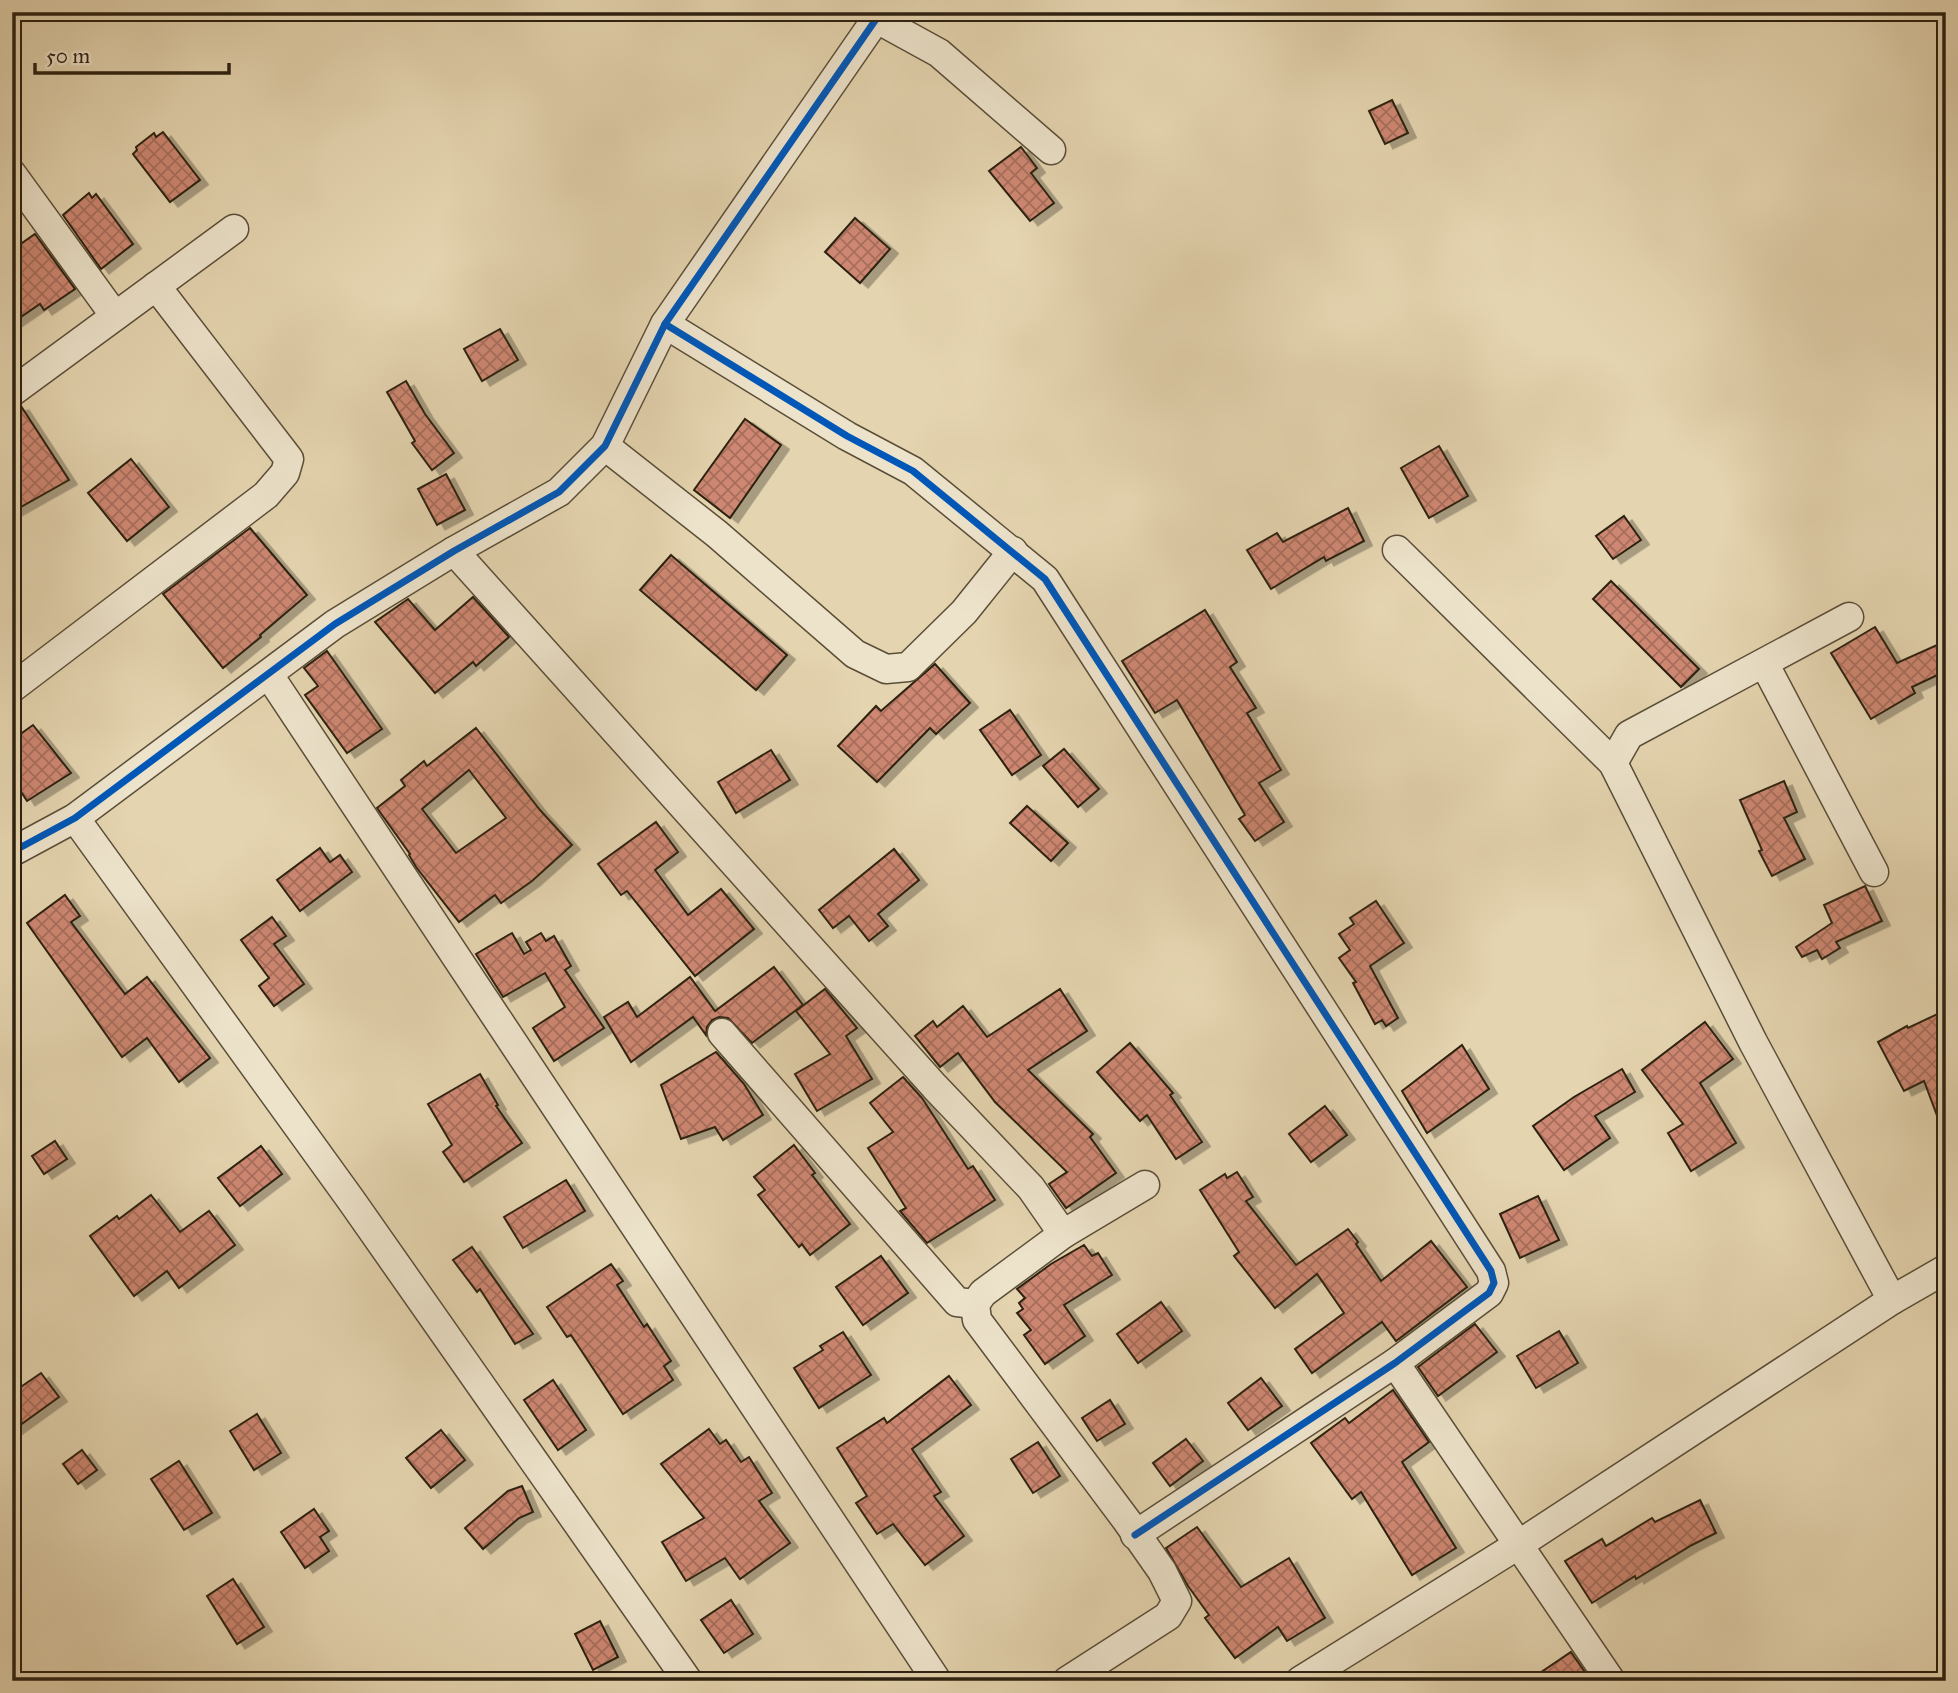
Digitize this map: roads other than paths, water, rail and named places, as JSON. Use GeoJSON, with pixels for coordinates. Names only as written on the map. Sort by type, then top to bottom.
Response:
{"type":"FeatureCollection","features":[{"type":"Feature","properties":{"kind":"street"},"geometry":{"type":"LineString","coordinates":[[12,852],[75,818],[335,624],[454,551],[559,492],[605,446],[665,324],[879,16],[939,52],[1051,150]]}},
{"type":"Feature","properties":{"kind":"street"},"geometry":{"type":"LineString","coordinates":[[12,174],[115,316]]}},
{"type":"Feature","properties":{"kind":"street"},"geometry":{"type":"LineString","coordinates":[[12,392],[234,229]]}},
{"type":"Feature","properties":{"kind":"street"},"geometry":{"type":"LineString","coordinates":[[12,688],[265,495],[285,473],[289,459],[156,286]]}},
{"type":"Feature","properties":{"kind":"street"},"geometry":{"type":"LineString","coordinates":[[665,324],[847,436],[913,471],[1045,579],[1491,1271],[1494,1283],[1489,1293],[1395,1363],[1135,1535]]}},
{"type":"Feature","properties":{"kind":"street"},"geometry":{"type":"LineString","coordinates":[[605,446],[717,534],[855,654],[886,669],[908,667],[964,612],[1013,551]]}},
{"type":"Feature","properties":{"kind":"street"},"geometry":{"type":"LineString","coordinates":[[1397,550],[1613,763],[1753,1042],[1892,1300]]}},
{"type":"Feature","properties":{"kind":"street"},"geometry":{"type":"LineString","coordinates":[[454,551],[935,1087],[1031,1188],[1063,1234]]}},
{"type":"Feature","properties":{"kind":"street"},"geometry":{"type":"LineString","coordinates":[[1613,763],[1629,735],[1849,617]]}},
{"type":"Feature","properties":{"kind":"street"},"geometry":{"type":"LineString","coordinates":[[1764,663],[1874,872]]}},
{"type":"Feature","properties":{"kind":"street"},"geometry":{"type":"LineString","coordinates":[[269,675],[937,1681]]}},
{"type":"Feature","properties":{"kind":"street"},"geometry":{"type":"LineString","coordinates":[[75,818],[351,1200],[688,1681]]}},
{"type":"Feature","properties":{"kind":"street"},"geometry":{"type":"LineString","coordinates":[[722,1033],[957,1302],[975,1304]]}},
{"type":"Feature","properties":{"kind":"street"},"geometry":{"type":"LineString","coordinates":[[1067,1681],[1168,1616],[1177,1601],[1162,1572],[977,1320],[975,1304],[983,1293],[1063,1234],[1145,1185]]}},
{"type":"Feature","properties":{"kind":"street"},"geometry":{"type":"LineString","coordinates":[[1300,1681],[1518,1545],[1892,1300],[1946,1269]]}},
{"type":"Feature","properties":{"kind":"street"},"geometry":{"type":"LineString","coordinates":[[1395,1363],[1611,1681]]}}]}
